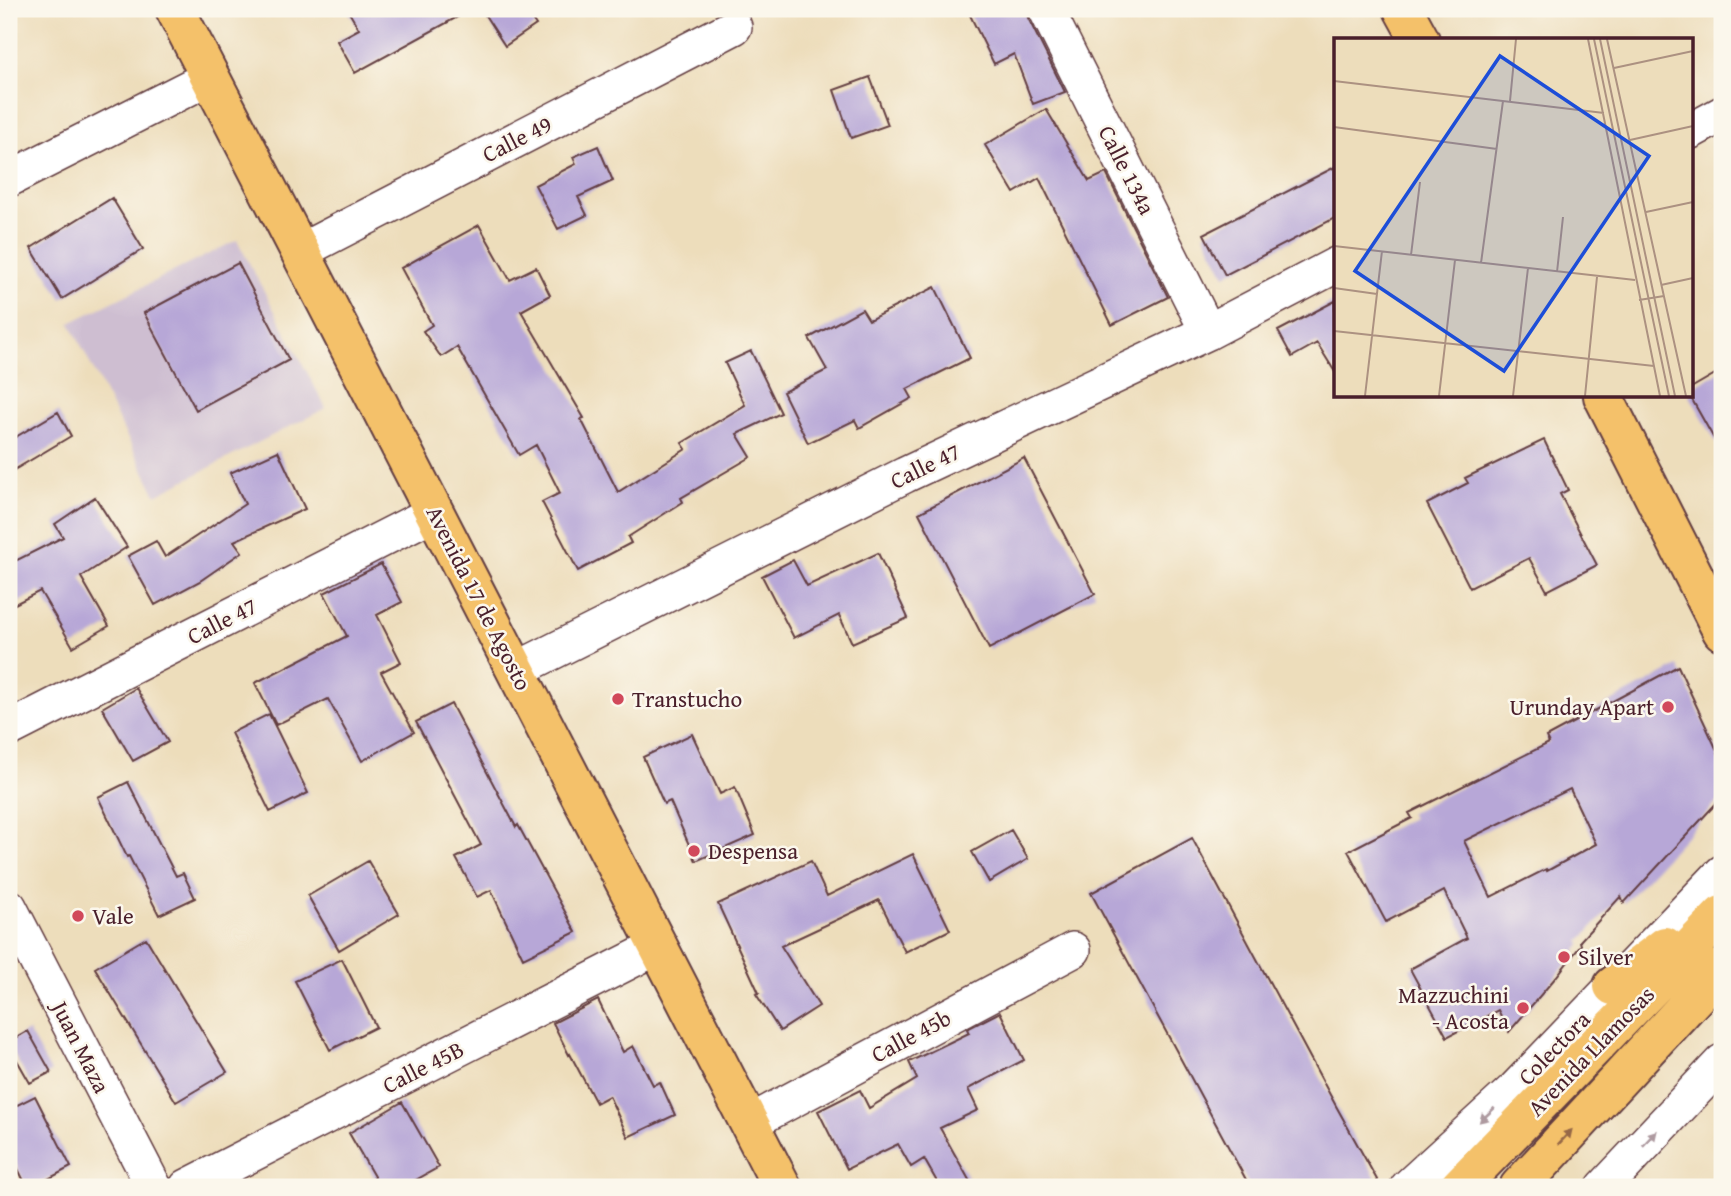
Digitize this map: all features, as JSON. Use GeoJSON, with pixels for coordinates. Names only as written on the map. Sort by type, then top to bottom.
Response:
{"type":"FeatureCollection","features":[{"type":"Feature","properties":{"kind":"main road","name":"Avenida 17 de Agosto"},"geometry":{"type":"LineString","coordinates":[[175,9],[782,1187]]}},
{"type":"Feature","properties":{"kind":"main road"},"geometry":{"type":"LineString","coordinates":[[1404,9],[1419,38]]}},
{"type":"Feature","properties":{"kind":"main road"},"geometry":{"type":"LineString","coordinates":[[1604,397],[1722,631]]}},
{"type":"Feature","properties":{"kind":"main road"},"geometry":{"type":"LineString","coordinates":[[1613,986],[1722,902]]}},
{"type":"Feature","properties":{"kind":"main road","name":"Avenida Llamosas"},"geometry":{"type":"LineString","coordinates":[[1460,1187],[1722,915]]}},
{"type":"Feature","properties":{"kind":"main road","name":"Avenida Llamosas"},"geometry":{"type":"LineString","coordinates":[[1519,1187],[1722,968]]}},
{"type":"Feature","properties":{"kind":"street","name":"Calle 134a"},"geometry":{"type":"LineString","coordinates":[[1046,9],[1208,332]]}},
{"type":"Feature","properties":{"kind":"street","name":"Calle 49"},"geometry":{"type":"LineString","coordinates":[[300,251],[734,27]]}},
{"type":"Feature","properties":{"kind":"street"},"geometry":{"type":"LineString","coordinates":[[9,179],[210,77]]}},
{"type":"Feature","properties":{"kind":"street"},"geometry":{"type":"LineString","coordinates":[[1692,130],[1722,114]]}},
{"type":"Feature","properties":{"kind":"street","name":"Calle 47"},"geometry":{"type":"LineString","coordinates":[[516,670],[905,475],[1208,332],[1334,266]]}},
{"type":"Feature","properties":{"kind":"street","name":"Calle 47"},"geometry":{"type":"LineString","coordinates":[[9,729],[435,512]]}},
{"type":"Feature","properties":{"kind":"street","name":"Colectora"},"geometry":{"type":"LineString","coordinates":[[1408,1187],[1515,1088],[1722,873]]}},
{"type":"Feature","properties":{"kind":"street","name":"Juan Maza"},"geometry":{"type":"LineString","coordinates":[[9,907],[154,1187]]}},
{"type":"Feature","properties":{"kind":"street","name":"Calle 45B"},"geometry":{"type":"LineString","coordinates":[[187,1187],[659,946]]}},
{"type":"Feature","properties":{"kind":"street","name":"Calle 45b"},"geometry":{"type":"LineString","coordinates":[[749,1123],[1073,950]]}},
{"type":"Feature","properties":{"kind":"street"},"geometry":{"type":"LineString","coordinates":[[1604,1187],[1722,1062]]}},
{"type":"Feature","properties":{"kind":"shaded area"},"geometry":{"type":"Polygon","coordinates":[[[237,240],[326,408],[156,495],[70,323],[237,240]]]}},
{"type":"Feature","properties":{"kind":"building"},"geometry":{"type":"Polygon","coordinates":[[[347,9],[472,9],[355,73],[337,41],[359,29],[347,9]]]}},
{"type":"Feature","properties":{"kind":"building"},"geometry":{"type":"Polygon","coordinates":[[[481,9],[525,9],[536,25],[505,46],[481,9]]]}},
{"type":"Feature","properties":{"kind":"building"},"geometry":{"type":"Polygon","coordinates":[[[967,9],[1026,9],[1065,92],[1033,104],[1014,54],[994,64],[967,9]]]}},
{"type":"Feature","properties":{"kind":"building"},"geometry":{"type":"Polygon","coordinates":[[[870,77],[888,125],[851,138],[834,90],[870,77]]]}},
{"type":"Feature","properties":{"kind":"building"},"geometry":{"type":"Polygon","coordinates":[[[1046,109],[1089,181],[1106,173],[1168,297],[1112,325],[1039,178],[1014,193],[985,145],[1046,109]]]}},
{"type":"Feature","properties":{"kind":"building"},"geometry":{"type":"Polygon","coordinates":[[[598,146],[613,181],[578,197],[587,215],[558,229],[535,185],[576,164],[573,157],[598,146]]]}},
{"type":"Feature","properties":{"kind":"building"},"geometry":{"type":"Polygon","coordinates":[[[1334,168],[1334,219],[1225,275],[1204,234],[1334,168]]]}},
{"type":"Feature","properties":{"kind":"building"},"geometry":{"type":"Polygon","coordinates":[[[112,198],[143,249],[62,299],[31,248],[112,198]]]}},
{"type":"Feature","properties":{"kind":"building"},"geometry":{"type":"Polygon","coordinates":[[[479,225],[510,280],[536,267],[550,295],[521,311],[584,418],[581,419],[618,492],[686,449],[682,443],[745,405],[725,363],[751,351],[781,413],[737,434],[751,457],[681,498],[683,502],[628,537],[631,543],[578,571],[542,502],[560,493],[536,445],[519,455],[457,347],[441,357],[423,331],[432,325],[401,268],[479,225]]]}},
{"type":"Feature","properties":{"kind":"building"},"geometry":{"type":"Polygon","coordinates":[[[238,263],[289,360],[196,410],[144,313],[238,263]]]}},
{"type":"Feature","properties":{"kind":"building"},"geometry":{"type":"Polygon","coordinates":[[[935,287],[970,358],[907,389],[912,398],[859,428],[855,420],[808,443],[783,392],[827,370],[809,338],[862,309],[869,320],[935,287]]]}},
{"type":"Feature","properties":{"kind":"building"},"geometry":{"type":"Polygon","coordinates":[[[1334,302],[1334,370],[1317,343],[1292,357],[1278,331],[1334,302]]]}},
{"type":"Feature","properties":{"kind":"building"},"geometry":{"type":"Polygon","coordinates":[[[1722,370],[1722,453],[1691,397],[1692,387],[1722,370]]]}},
{"type":"Feature","properties":{"kind":"building"},"geometry":{"type":"Polygon","coordinates":[[[58,412],[71,436],[9,473],[9,441],[58,412]]]}},
{"type":"Feature","properties":{"kind":"building"},"geometry":{"type":"Polygon","coordinates":[[[1544,440],[1568,490],[1560,494],[1597,565],[1547,591],[1529,558],[1470,588],[1427,504],[1468,483],[1465,478],[1544,440]]]}},
{"type":"Feature","properties":{"kind":"building"},"geometry":{"type":"Polygon","coordinates":[[[278,451],[305,509],[234,541],[242,552],[200,581],[155,605],[128,556],[156,541],[165,557],[245,504],[230,473],[278,451]]]}},
{"type":"Feature","properties":{"kind":"building"},"geometry":{"type":"Polygon","coordinates":[[[1024,458],[1095,594],[989,649],[919,513],[1024,458]]]}},
{"type":"Feature","properties":{"kind":"building"},"geometry":{"type":"Polygon","coordinates":[[[95,497],[127,547],[81,577],[109,626],[73,647],[40,591],[9,607],[9,564],[63,537],[55,524],[95,497]]]}},
{"type":"Feature","properties":{"kind":"building"},"geometry":{"type":"Polygon","coordinates":[[[878,553],[908,618],[852,643],[839,615],[794,638],[762,576],[793,560],[807,586],[878,553]]]}},
{"type":"Feature","properties":{"kind":"building"},"geometry":{"type":"Polygon","coordinates":[[[381,564],[402,602],[377,615],[401,662],[381,672],[414,732],[362,761],[328,699],[276,725],[255,683],[347,636],[324,593],[381,564]]]}},
{"type":"Feature","properties":{"kind":"building"},"geometry":{"type":"Polygon","coordinates":[[[1678,666],[1722,761],[1722,797],[1624,903],[1621,896],[1580,941],[1581,945],[1509,1032],[1498,1010],[1447,1037],[1410,969],[1467,938],[1444,891],[1386,922],[1348,851],[1412,818],[1409,813],[1549,743],[1546,737],[1678,666]],[[1570,789],[1464,841],[1491,897],[1596,844],[1570,789]]]}},
{"type":"Feature","properties":{"kind":"building"},"geometry":{"type":"Polygon","coordinates":[[[136,688],[168,742],[133,761],[102,708],[136,688]]]}},
{"type":"Feature","properties":{"kind":"building"},"geometry":{"type":"Polygon","coordinates":[[[451,704],[516,827],[518,825],[576,932],[523,958],[491,890],[477,897],[456,858],[481,845],[416,722],[451,704]]]}},
{"type":"Feature","properties":{"kind":"building"},"geometry":{"type":"Polygon","coordinates":[[[269,714],[308,793],[270,812],[231,733],[269,714]]]}},
{"type":"Feature","properties":{"kind":"building"},"geometry":{"type":"Polygon","coordinates":[[[692,734],[720,794],[735,787],[755,835],[696,861],[670,801],[664,804],[643,757],[692,734]]]}},
{"type":"Feature","properties":{"kind":"building"},"geometry":{"type":"Polygon","coordinates":[[[128,782],[176,876],[183,873],[195,898],[159,915],[98,797],[128,782]]]}},
{"type":"Feature","properties":{"kind":"building"},"geometry":{"type":"Polygon","coordinates":[[[1011,830],[1028,859],[989,882],[972,852],[1011,830]]]}},
{"type":"Feature","properties":{"kind":"building"},"geometry":{"type":"Polygon","coordinates":[[[1192,838],[1381,1187],[1250,1187],[1091,893],[1192,838]]]}},
{"type":"Feature","properties":{"kind":"building"},"geometry":{"type":"Polygon","coordinates":[[[913,854],[950,930],[905,952],[879,900],[781,946],[819,1006],[780,1031],[756,994],[759,993],[718,904],[811,861],[827,896],[913,854]]]}},
{"type":"Feature","properties":{"kind":"building"},"geometry":{"type":"Polygon","coordinates":[[[368,861],[399,914],[339,950],[308,896],[368,861]]]}},
{"type":"Feature","properties":{"kind":"building"},"geometry":{"type":"Polygon","coordinates":[[[146,938],[227,1072],[176,1102],[95,968],[146,938]]]}},
{"type":"Feature","properties":{"kind":"building"},"geometry":{"type":"Polygon","coordinates":[[[342,959],[376,1027],[330,1050],[295,981],[342,959]]]}},
{"type":"Feature","properties":{"kind":"building"},"geometry":{"type":"Polygon","coordinates":[[[598,1000],[623,1052],[633,1046],[653,1085],[660,1082],[675,1115],[628,1137],[609,1096],[596,1103],[553,1023],[598,1000]]]}},
{"type":"Feature","properties":{"kind":"building"},"geometry":{"type":"Polygon","coordinates":[[[1000,1012],[1024,1060],[968,1089],[978,1110],[940,1128],[973,1187],[940,1187],[924,1159],[911,1167],[898,1144],[847,1169],[818,1111],[860,1090],[869,1108],[917,1079],[909,1062],[969,1033],[967,1029],[1000,1012]]]}},
{"type":"Feature","properties":{"kind":"building"},"geometry":{"type":"Polygon","coordinates":[[[28,1031],[51,1072],[30,1083],[9,1046],[9,1042],[28,1031]]]}},
{"type":"Feature","properties":{"kind":"building"},"geometry":{"type":"Polygon","coordinates":[[[35,1096],[71,1167],[33,1187],[27,1187],[9,1151],[9,1109],[35,1096]]]}},
{"type":"Feature","properties":{"kind":"building"},"geometry":{"type":"Polygon","coordinates":[[[402,1102],[439,1167],[403,1187],[380,1187],[349,1133],[402,1102]]]}},
{"type":"Feature","properties":{"kind":"place","name":"Transtucho"},"geometry":{"type":"Point","coordinates":[618,699]}},
{"type":"Feature","properties":{"kind":"place","name":"Urunday Apart"},"geometry":{"type":"Point","coordinates":[1668,707]}},
{"type":"Feature","properties":{"kind":"place","name":"Despensa"},"geometry":{"type":"Point","coordinates":[694,851]}},
{"type":"Feature","properties":{"kind":"place","name":"Vale"},"geometry":{"type":"Point","coordinates":[78,916]}},
{"type":"Feature","properties":{"kind":"place","name":"Silver"},"geometry":{"type":"Point","coordinates":[1564,957]}},
{"type":"Feature","properties":{"kind":"place","name":"Mazzuchini - Acosta"},"geometry":{"type":"Point","coordinates":[1523,1008]}}]}
